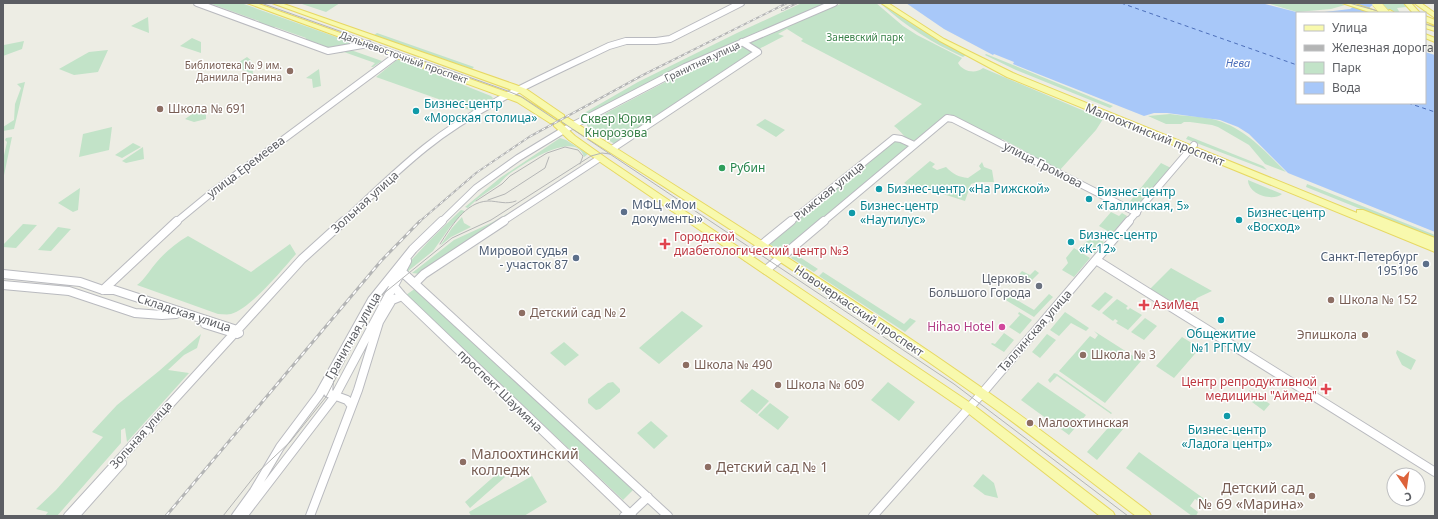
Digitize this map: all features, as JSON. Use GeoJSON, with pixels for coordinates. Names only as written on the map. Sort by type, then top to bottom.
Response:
{"type":"FeatureCollection","features":[{"type":"Feature","properties":{"kind":"main road","name":"Дальневосточный проспект"},"geometry":{"type":"LineString","coordinates":[[250,3],[510,96],[558,120]]}},
{"type":"Feature","properties":{"kind":"main road","name":"Дальневосточный проспект"},"geometry":{"type":"LineString","coordinates":[[276,3],[522,90],[558,120]]}},
{"type":"Feature","properties":{"kind":"main road"},"geometry":{"type":"LineString","coordinates":[[267,9],[276,3]]}},
{"type":"Feature","properties":{"kind":"main road","name":"Малоохтинский проспект"},"geometry":{"type":"LineString","coordinates":[[884,3],[942,40],[1010,75],[1435,242]]}},
{"type":"Feature","properties":{"kind":"main road","name":"Малоохтинский проспект"},"geometry":{"type":"LineString","coordinates":[[895,3],[947,37],[1014,72],[1435,249]]}},
{"type":"Feature","properties":{"kind":"main road"},"geometry":{"type":"LineString","coordinates":[[1407,3],[1416,12]]}},
{"type":"Feature","properties":{"kind":"main road"},"geometry":{"type":"LineString","coordinates":[[1417,3],[1435,16]]}},
{"type":"Feature","properties":{"kind":"main road"},"geometry":{"type":"LineString","coordinates":[[1351,4],[1386,12]]}},
{"type":"Feature","properties":{"kind":"main road"},"geometry":{"type":"LineString","coordinates":[[1426,19],[1435,24]]}},
{"type":"Feature","properties":{"kind":"main road","name":"Новочеркасский проспект"},"geometry":{"type":"LineString","coordinates":[[558,120],[574,126],[612,149],[780,258],[981,394],[1145,516]]}},
{"type":"Feature","properties":{"kind":"main road","name":"Новочеркасский проспект"},"geometry":{"type":"LineString","coordinates":[[558,120],[565,132],[600,158],[968,407],[1109,516]]}},
{"type":"Feature","properties":{"kind":"street"},"geometry":{"type":"LineString","coordinates":[[197,3],[328,51],[368,44]]}},
{"type":"Feature","properties":{"kind":"street","name":"Зольная улица"},"geometry":{"type":"LineString","coordinates":[[68,516],[236,333],[307,260],[430,148],[510,96],[614,44],[633,40],[656,41],[670,39],[741,3]]}},
{"type":"Feature","properties":{"kind":"street","name":"Зольная улица"},"geometry":{"type":"LineString","coordinates":[[522,90],[616,46],[633,42],[656,43],[672,41],[747,3]]}},
{"type":"Feature","properties":{"kind":"street","name":"Гранитная улица"},"geometry":{"type":"LineString","coordinates":[[236,516],[254,491],[280,447],[319,395],[355,328],[372,300],[395,279],[416,250],[480,190],[521,160],[574,126],[685,67],[834,3]]}},
{"type":"Feature","properties":{"kind":"street"},"geometry":{"type":"LineString","coordinates":[[612,149],[758,52],[742,42]]}},
{"type":"Feature","properties":{"kind":"street","name":"улица Еремеева"},"geometry":{"type":"LineString","coordinates":[[103,290],[163,233],[214,191],[398,55]]}},
{"type":"Feature","properties":{"kind":"street","name":"Рижская улица"},"geometry":{"type":"LineString","coordinates":[[766,270],[946,119],[950,118]]}},
{"type":"Feature","properties":{"kind":"street","name":"улица Громова"},"geometry":{"type":"LineString","coordinates":[[950,118],[1137,213]]}},
{"type":"Feature","properties":{"kind":"street","name":"Гранитная улица"},"geometry":{"type":"LineString","coordinates":[[243,516],[335,396],[376,322],[395,279],[413,249],[476,188],[518,158],[565,132]]}},
{"type":"Feature","properties":{"kind":"street","name":"Рижская улица"},"geometry":{"type":"LineString","coordinates":[[747,257],[894,138],[901,139],[914,146]]}},
{"type":"Feature","properties":{"kind":"street","name":"Таллинская улица"},"geometry":{"type":"LineString","coordinates":[[873,516],[981,394],[1192,147]]}},
{"type":"Feature","properties":{"kind":"street"},"geometry":{"type":"LineString","coordinates":[[395,279],[413,281],[600,158]]}},
{"type":"Feature","properties":{"kind":"street"},"geometry":{"type":"LineString","coordinates":[[1096,260],[1435,472]]}},
{"type":"Feature","properties":{"kind":"street","name":"Складская улица"},"geometry":{"type":"LineString","coordinates":[[3,274],[80,282],[110,294],[236,333]]}},
{"type":"Feature","properties":{"kind":"street","name":"проспект Шаумяна"},"geometry":{"type":"LineString","coordinates":[[395,279],[402,296],[628,515]]}},
{"type":"Feature","properties":{"kind":"street","name":"проспект Шаумяна"},"geometry":{"type":"LineString","coordinates":[[413,281],[668,516]]}},
{"type":"Feature","properties":{"kind":"street"},"geometry":{"type":"LineString","coordinates":[[3,285],[69,291],[135,313],[162,315],[176,314]]}},
{"type":"Feature","properties":{"kind":"street","name":"Складская улица"},"geometry":{"type":"LineString","coordinates":[[103,290],[114,290],[236,333]]}},
{"type":"Feature","properties":{"kind":"street","name":"Гранитная улица"},"geometry":{"type":"LineString","coordinates":[[310,516],[370,357],[376,322],[392,300],[402,296]]}},
{"type":"Feature","properties":{"kind":"street","name":"Зольная улица"},"geometry":{"type":"LineString","coordinates":[[75,516],[236,333]]}},
{"type":"Feature","properties":{"kind":"street"},"geometry":{"type":"LineString","coordinates":[[330,375],[327,390],[330,395],[347,400],[351,405]]}},
{"type":"Feature","properties":{"kind":"street"},"geometry":{"type":"LineString","coordinates":[[628,515],[648,498]]}},
{"type":"Feature","properties":{"kind":"green space"},"geometry":{"type":"Polygon","coordinates":[[[209,3],[241,3],[356,44],[328,49],[305,40],[306,38],[275,27],[273,28],[258,23],[259,21],[209,3]]]}},
{"type":"Feature","properties":{"kind":"green space"},"geometry":{"type":"Polygon","coordinates":[[[299,3],[340,3],[326,12],[299,3]]]}},
{"type":"Feature","properties":{"kind":"green space"},"geometry":{"type":"Polygon","coordinates":[[[802,3],[825,3],[582,118],[579,116],[638,82],[802,3]]]}},
{"type":"Feature","properties":{"kind":"green space","name":"Заневский парк"},"geometry":{"type":"Polygon","coordinates":[[[843,3],[876,3],[903,26],[917,35],[962,58],[958,63],[966,70],[977,71],[983,68],[1103,119],[1096,130],[1059,171],[1022,152],[1023,150],[1002,139],[1000,140],[949,114],[917,140],[910,140],[894,126],[922,104],[801,41],[803,39],[787,29],[778,34],[784,36],[757,50],[748,43],[843,3]]]}},
{"type":"Feature","properties":{"kind":"green space"},"geometry":{"type":"Polygon","coordinates":[[[882,3],[966,55],[963,57],[920,34],[900,20],[881,4],[882,3]]]}},
{"type":"Feature","properties":{"kind":"green space"},"geometry":{"type":"Polygon","coordinates":[[[1267,3],[1339,3],[1345,5],[1331,9],[1297,12],[1267,3]]]}},
{"type":"Feature","properties":{"kind":"green space"},"geometry":{"type":"Polygon","coordinates":[[[1382,3],[1404,3],[1412,12],[1406,7],[1397,8],[1399,12],[1387,10],[1382,3]]]}},
{"type":"Feature","properties":{"kind":"green space"},"geometry":{"type":"Polygon","coordinates":[[[148,17],[149,33],[131,26],[148,17]]]}},
{"type":"Feature","properties":{"kind":"green space"},"geometry":{"type":"Polygon","coordinates":[[[377,33],[474,67],[472,69],[374,35],[377,33]]]}},
{"type":"Feature","properties":{"kind":"green space"},"geometry":{"type":"Polygon","coordinates":[[[192,38],[201,42],[201,53],[180,46],[192,38]]]}},
{"type":"Feature","properties":{"kind":"green space"},"geometry":{"type":"Polygon","coordinates":[[[24,41],[22,49],[3,56],[4,45],[24,41]]]}},
{"type":"Feature","properties":{"kind":"green space","name":"Сквер Юрия Кнорозова"},"geometry":{"type":"Polygon","coordinates":[[[743,46],[755,52],[617,143],[613,143],[587,126],[587,123],[696,66],[743,46]]]}},
{"type":"Feature","properties":{"kind":"green space"},"geometry":{"type":"Polygon","coordinates":[[[348,49],[382,61],[371,67],[375,63],[344,52],[337,52],[348,49]]]}},
{"type":"Feature","properties":{"kind":"green space"},"geometry":{"type":"Polygon","coordinates":[[[108,50],[98,72],[74,75],[59,69],[89,52],[108,50]]]}},
{"type":"Feature","properties":{"kind":"green space"},"geometry":{"type":"Polygon","coordinates":[[[986,54],[1113,106],[1110,108],[1016,70],[985,55],[986,54]]]}},
{"type":"Feature","properties":{"kind":"green space"},"geometry":{"type":"Polygon","coordinates":[[[247,57],[252,61],[253,74],[233,66],[247,57]]]}},
{"type":"Feature","properties":{"kind":"green space"},"geometry":{"type":"Polygon","coordinates":[[[398,59],[493,98],[475,112],[376,77],[398,59]]]}},
{"type":"Feature","properties":{"kind":"green space"},"geometry":{"type":"Polygon","coordinates":[[[319,69],[321,86],[313,88],[312,79],[306,78],[319,69]]]}},
{"type":"Feature","properties":{"kind":"green space"},"geometry":{"type":"Polygon","coordinates":[[[25,82],[14,129],[3,131],[3,127],[14,120],[15,104],[21,88],[17,84],[25,82]]]}},
{"type":"Feature","properties":{"kind":"green space"},"geometry":{"type":"Polygon","coordinates":[[[206,106],[206,119],[194,122],[185,119],[206,106]]]}},
{"type":"Feature","properties":{"kind":"green space"},"geometry":{"type":"Polygon","coordinates":[[[1170,114],[1207,118],[1219,121],[1241,131],[1286,172],[1265,164],[1249,145],[1218,127],[1190,122],[1184,122],[1181,124],[1166,124],[1148,116],[1170,114]]]}},
{"type":"Feature","properties":{"kind":"green space"},"geometry":{"type":"Polygon","coordinates":[[[765,119],[785,130],[776,137],[756,125],[765,119]]]}},
{"type":"Feature","properties":{"kind":"green space"},"geometry":{"type":"Polygon","coordinates":[[[112,127],[109,150],[79,157],[83,134],[112,127]]]}},
{"type":"Feature","properties":{"kind":"green space"},"geometry":{"type":"Polygon","coordinates":[[[1188,136],[1263,166],[1267,170],[1186,139],[1188,136]]]}},
{"type":"Feature","properties":{"kind":"green space"},"geometry":{"type":"Polygon","coordinates":[[[12,137],[3,180],[3,160],[7,142],[5,140],[6,138],[12,137]]]}},
{"type":"Feature","properties":{"kind":"green space"},"geometry":{"type":"Polygon","coordinates":[[[560,138],[566,140],[588,154],[584,157],[579,149],[570,146],[548,152],[514,170],[499,184],[475,201],[468,208],[465,207],[500,178],[560,138]]]}},
{"type":"Feature","properties":{"kind":"green space"},"geometry":{"type":"Polygon","coordinates":[[[896,140],[908,144],[908,148],[782,252],[769,244],[896,140]]]}},
{"type":"Feature","properties":{"kind":"green space"},"geometry":{"type":"Polygon","coordinates":[[[133,143],[141,147],[122,158],[115,155],[133,143]]]}},
{"type":"Feature","properties":{"kind":"green space"},"geometry":{"type":"Polygon","coordinates":[[[143,147],[144,159],[126,163],[122,161],[143,147]]]}},
{"type":"Feature","properties":{"kind":"green space"},"geometry":{"type":"Polygon","coordinates":[[[930,161],[935,164],[932,167],[937,170],[946,167],[956,175],[968,178],[981,169],[979,166],[982,162],[984,167],[992,170],[994,182],[977,182],[971,184],[965,201],[921,187],[916,190],[904,183],[930,161]]]}},
{"type":"Feature","properties":{"kind":"green space"},"geometry":{"type":"Polygon","coordinates":[[[1161,163],[1171,168],[1137,207],[1133,208],[1127,205],[1161,163]]]}},
{"type":"Feature","properties":{"kind":"green space"},"geometry":{"type":"Polygon","coordinates":[[[1248,180],[1282,194],[1267,197],[1256,193],[1249,185],[1248,180]]]}},
{"type":"Feature","properties":{"kind":"green space"},"geometry":{"type":"Polygon","coordinates":[[[1307,184],[1435,235],[1435,239],[1306,187],[1307,184]]]}},
{"type":"Feature","properties":{"kind":"green space"},"geometry":{"type":"Polygon","coordinates":[[[80,188],[78,210],[73,212],[58,203],[80,188]]]}},
{"type":"Feature","properties":{"kind":"green space"},"geometry":{"type":"Polygon","coordinates":[[[461,210],[465,211],[450,227],[433,251],[407,272],[406,266],[461,210]]]}},
{"type":"Feature","properties":{"kind":"green space"},"geometry":{"type":"Polygon","coordinates":[[[1111,212],[1119,216],[1122,213],[1127,216],[1110,236],[1104,233],[1106,230],[1099,226],[1111,212]]]}},
{"type":"Feature","properties":{"kind":"green space"},"geometry":{"type":"Polygon","coordinates":[[[507,214],[510,216],[420,274],[412,273],[454,240],[507,214]]]}},
{"type":"Feature","properties":{"kind":"green space"},"geometry":{"type":"Polygon","coordinates":[[[462,217],[464,223],[471,227],[451,237],[440,246],[452,228],[462,217]]]}},
{"type":"Feature","properties":{"kind":"green space"},"geometry":{"type":"Polygon","coordinates":[[[23,224],[37,225],[16,248],[3,247],[3,245],[23,224]]]}},
{"type":"Feature","properties":{"kind":"green space"},"geometry":{"type":"Polygon","coordinates":[[[58,227],[71,229],[51,251],[38,250],[58,227]]]}},
{"type":"Feature","properties":{"kind":"green space"},"geometry":{"type":"Polygon","coordinates":[[[188,236],[251,272],[290,244],[296,254],[274,279],[247,305],[239,311],[231,314],[218,314],[137,285],[145,278],[163,256],[188,236]]]}},
{"type":"Feature","properties":{"kind":"green space"},"geometry":{"type":"Polygon","coordinates":[[[1092,236],[1104,242],[1094,254],[1084,249],[1083,245],[1092,236]]]}},
{"type":"Feature","properties":{"kind":"green space"},"geometry":{"type":"Polygon","coordinates":[[[1074,248],[1090,258],[1074,277],[1062,270],[1068,263],[1066,258],[1074,248]]]}},
{"type":"Feature","properties":{"kind":"green space"},"geometry":{"type":"Polygon","coordinates":[[[795,254],[818,269],[814,272],[791,258],[795,254]]]}},
{"type":"Feature","properties":{"kind":"green space"},"geometry":{"type":"Polygon","coordinates":[[[1171,268],[1212,291],[1197,298],[1186,310],[1150,289],[1171,268]]]}},
{"type":"Feature","properties":{"kind":"green space"},"geometry":{"type":"Polygon","coordinates":[[[1035,270],[1039,273],[1030,282],[1017,278],[1007,288],[1022,271],[1030,275],[1035,270]]]}},
{"type":"Feature","properties":{"kind":"green space"},"geometry":{"type":"Polygon","coordinates":[[[823,272],[904,324],[910,318],[916,321],[905,332],[819,276],[823,272]]]}},
{"type":"Feature","properties":{"kind":"green space"},"geometry":{"type":"Polygon","coordinates":[[[416,288],[633,490],[623,500],[406,295],[416,288]]]}},
{"type":"Feature","properties":{"kind":"green space"},"geometry":{"type":"Polygon","coordinates":[[[1003,292],[1034,310],[1049,294],[1053,297],[1034,317],[999,296],[1003,292]]]}},
{"type":"Feature","properties":{"kind":"green space"},"geometry":{"type":"Polygon","coordinates":[[[1105,292],[1113,297],[1099,311],[1091,306],[1105,292]]]}},
{"type":"Feature","properties":{"kind":"green space"},"geometry":{"type":"Polygon","coordinates":[[[1117,299],[1128,306],[1126,308],[1128,310],[1130,308],[1142,315],[1128,330],[1116,323],[1118,321],[1115,319],[1113,321],[1102,313],[1117,299]]]}},
{"type":"Feature","properties":{"kind":"green space"},"geometry":{"type":"Polygon","coordinates":[[[682,311],[703,326],[659,364],[639,348],[682,311]]]}},
{"type":"Feature","properties":{"kind":"green space"},"geometry":{"type":"Polygon","coordinates":[[[1019,312],[1032,320],[1020,334],[1009,327],[1020,315],[1018,314],[1019,312]]]}},
{"type":"Feature","properties":{"kind":"green space"},"geometry":{"type":"Polygon","coordinates":[[[1065,312],[1089,328],[1086,331],[1071,323],[1059,336],[1050,330],[1065,312]]]}},
{"type":"Feature","properties":{"kind":"green space"},"geometry":{"type":"Polygon","coordinates":[[[1145,318],[1157,326],[1144,340],[1131,332],[1145,318]]]}},
{"type":"Feature","properties":{"kind":"green space","name":"Школа № 3"},"geometry":{"type":"Polygon","coordinates":[[[1094,331],[1141,361],[1105,403],[1059,371],[1090,336],[1095,339],[1098,335],[1094,331]]]}},
{"type":"Feature","properties":{"kind":"green space"},"geometry":{"type":"Polygon","coordinates":[[[1004,333],[1014,340],[1004,352],[991,344],[995,344],[1004,333]]]}},
{"type":"Feature","properties":{"kind":"green space"},"geometry":{"type":"Polygon","coordinates":[[[201,334],[197,348],[184,355],[168,370],[189,373],[127,442],[125,428],[121,430],[121,443],[57,516],[45,516],[48,512],[36,509],[56,490],[103,437],[92,432],[117,405],[201,334]]]}},
{"type":"Feature","properties":{"kind":"green space"},"geometry":{"type":"Polygon","coordinates":[[[1047,334],[1056,340],[1040,358],[1032,352],[1047,334]]]}},
{"type":"Feature","properties":{"kind":"green space"},"geometry":{"type":"Polygon","coordinates":[[[1182,337],[1200,348],[1174,378],[1156,366],[1182,337]]]}},
{"type":"Feature","properties":{"kind":"green space"},"geometry":{"type":"Polygon","coordinates":[[[564,342],[579,355],[565,366],[550,353],[564,342]]]}},
{"type":"Feature","properties":{"kind":"green space"},"geometry":{"type":"Polygon","coordinates":[[[1397,350],[1416,360],[1411,370],[1402,365],[1396,353],[1397,350]]]}},
{"type":"Feature","properties":{"kind":"green space"},"geometry":{"type":"Polygon","coordinates":[[[1054,373],[1112,413],[1111,414],[1057,376],[1050,383],[1048,380],[1054,373]]]}},
{"type":"Feature","properties":{"kind":"green space"},"geometry":{"type":"Polygon","coordinates":[[[613,382],[620,389],[620,392],[600,409],[596,410],[588,403],[588,399],[608,383],[613,382]]]}},
{"type":"Feature","properties":{"kind":"green space"},"geometry":{"type":"Polygon","coordinates":[[[888,382],[915,402],[899,421],[871,400],[888,382]]]}},
{"type":"Feature","properties":{"kind":"green space"},"geometry":{"type":"Polygon","coordinates":[[[1038,382],[1086,415],[1069,435],[1021,400],[1038,382]]]}},
{"type":"Feature","properties":{"kind":"green space"},"geometry":{"type":"Polygon","coordinates":[[[752,389],[769,401],[757,414],[740,401],[752,389]]]}},
{"type":"Feature","properties":{"kind":"green space"},"geometry":{"type":"Polygon","coordinates":[[[1249,390],[1270,404],[1264,411],[1252,402],[1249,390]]]}},
{"type":"Feature","properties":{"kind":"green space"},"geometry":{"type":"Polygon","coordinates":[[[770,403],[789,417],[778,430],[758,415],[770,403]]]}},
{"type":"Feature","properties":{"kind":"green space"},"geometry":{"type":"Polygon","coordinates":[[[651,421],[668,436],[654,449],[637,433],[651,421]]]}},
{"type":"Feature","properties":{"kind":"green space"},"geometry":{"type":"Polygon","coordinates":[[[1114,421],[1124,428],[1097,460],[1087,452],[1114,421]]]}},
{"type":"Feature","properties":{"kind":"green space"},"geometry":{"type":"Polygon","coordinates":[[[1139,452],[1210,503],[1207,507],[1195,499],[1190,506],[1198,512],[1196,516],[1192,516],[1126,468],[1139,452]]]}},
{"type":"Feature","properties":{"kind":"green space"},"geometry":{"type":"Polygon","coordinates":[[[499,472],[505,477],[470,508],[465,502],[499,472]]]}},
{"type":"Feature","properties":{"kind":"green space"},"geometry":{"type":"Polygon","coordinates":[[[983,474],[994,483],[998,498],[985,495],[973,486],[983,474]]]}},
{"type":"Feature","properties":{"kind":"green space"},"geometry":{"type":"Polygon","coordinates":[[[532,476],[547,502],[524,516],[471,516],[469,512],[532,476]]]}},
{"type":"Feature","properties":{"kind":"water","name":"Нева"},"geometry":{"type":"Polygon","coordinates":[[[906,3],[1261,3],[1296,12],[1296,104],[1426,104],[1426,52],[1435,55],[1435,232],[1288,173],[1249,134],[1238,127],[1220,120],[1167,113],[1154,113],[1144,116],[1013,64],[1014,62],[994,54],[993,55],[944,29],[906,3]]]}},
{"type":"Feature","properties":{"kind":"water"},"geometry":{"type":"Polygon","coordinates":[[[1359,3],[1380,3],[1371,6],[1367,12],[1324,12],[1350,9],[1359,3]]]}},
{"type":"Feature","properties":{"kind":"ferry route"},"geometry":{"type":"LineString","coordinates":[[1121,3],[1296,65]]}},
{"type":"Feature","properties":{"kind":"ferry route"},"geometry":{"type":"LineString","coordinates":[[1411,104],[1435,112]]}},
{"type":"Feature","properties":{"kind":"tram line"},"geometry":{"type":"LineString","coordinates":[[261,3],[505,90],[520,96],[556,120]]}},
{"type":"Feature","properties":{"kind":"tram line"},"geometry":{"type":"LineString","coordinates":[[1349,3],[1378,11]]}},
{"type":"Feature","properties":{"kind":"tram line"},"geometry":{"type":"LineString","coordinates":[[1426,24],[1435,27]]}},
{"type":"Feature","properties":{"kind":"tram line"},"geometry":{"type":"LineString","coordinates":[[562,122],[610,154]]}},
{"type":"Feature","properties":{"kind":"tram line"},"geometry":{"type":"LineString","coordinates":[[476,201],[502,184],[510,176],[547,153],[565,147],[578,150],[583,156],[580,163]]}},
{"type":"Feature","properties":{"kind":"tram line"},"geometry":{"type":"LineString","coordinates":[[580,163],[591,156],[602,153],[610,154]]}},
{"type":"Feature","properties":{"kind":"tram line"},"geometry":{"type":"LineString","coordinates":[[610,154],[954,384],[1128,516]]}},
{"type":"Feature","properties":{"kind":"tram line"},"geometry":{"type":"LineString","coordinates":[[488,200],[505,194],[545,168],[549,157]]}},
{"type":"Feature","properties":{"kind":"tram line"},"geometry":{"type":"LineString","coordinates":[[223,516],[257,473],[290,442],[326,397],[369,314],[383,294],[452,238],[491,220],[580,163]]}},
{"type":"Feature","properties":{"kind":"tram line"},"geometry":{"type":"LineString","coordinates":[[440,244],[454,223],[472,206],[480,202],[488,201],[505,203],[516,201]]}},
{"type":"Feature","properties":{"kind":"railway"},"geometry":{"type":"LineString","coordinates":[[419,222],[476,173],[529,137],[643,75],[787,3]]}},
{"type":"Feature","properties":{"kind":"railway"},"geometry":{"type":"LineString","coordinates":[[782,10],[797,3]]}},
{"type":"Feature","properties":{"kind":"railway"},"geometry":{"type":"LineString","coordinates":[[166,516],[381,261],[419,222]]}},
{"type":"Feature","properties":{"kind":"place","name":"Библиотека № 9 им. Даниила Гранина"},"geometry":{"type":"Point","coordinates":[290,71]}},
{"type":"Feature","properties":{"kind":"place","name":"Школа № 691"},"geometry":{"type":"Point","coordinates":[160,109]}},
{"type":"Feature","properties":{"kind":"place","name":"Бизнес-центр «Морская столица»"},"geometry":{"type":"Point","coordinates":[416,111]}},
{"type":"Feature","properties":{"kind":"place","name":"Рубин"},"geometry":{"type":"Point","coordinates":[722,168]}},
{"type":"Feature","properties":{"kind":"place","name":"Бизнес-центр «На Рижской»"},"geometry":{"type":"Point","coordinates":[879,189]}},
{"type":"Feature","properties":{"kind":"place","name":"Бизнес-центр «Таллинская, 5»"},"geometry":{"type":"Point","coordinates":[1089,199]}},
{"type":"Feature","properties":{"kind":"place","name":"МФЦ «Мои документы»"},"geometry":{"type":"Point","coordinates":[624,212]}},
{"type":"Feature","properties":{"kind":"place","name":"Бизнес-центр «Наутилус»"},"geometry":{"type":"Point","coordinates":[852,213]}},
{"type":"Feature","properties":{"kind":"place","name":"Бизнес-центр «Восход»"},"geometry":{"type":"Point","coordinates":[1239,220]}},
{"type":"Feature","properties":{"kind":"place","name":"Бизнес-центр «К-12»"},"geometry":{"type":"Point","coordinates":[1071,242]}},
{"type":"Feature","properties":{"kind":"place","name":"Городской диабетологический центр №3"},"geometry":{"type":"Point","coordinates":[665,244]}},
{"type":"Feature","properties":{"kind":"place","name":"Мировой судья - участок 87"},"geometry":{"type":"Point","coordinates":[576,258]}},
{"type":"Feature","properties":{"kind":"place","name":"Санкт-Петербург 195196"},"geometry":{"type":"Point","coordinates":[1426,264]}},
{"type":"Feature","properties":{"kind":"place","name":"Церковь Большого Города"},"geometry":{"type":"Point","coordinates":[1039,286]}},
{"type":"Feature","properties":{"kind":"place","name":"Школа № 152"},"geometry":{"type":"Point","coordinates":[1331,300]}},
{"type":"Feature","properties":{"kind":"place","name":"АзиМед"},"geometry":{"type":"Point","coordinates":[1144,305]}},
{"type":"Feature","properties":{"kind":"place","name":"Детский сад № 2"},"geometry":{"type":"Point","coordinates":[522,313]}},
{"type":"Feature","properties":{"kind":"place","name":"Общежитие №1 РГГМУ"},"geometry":{"type":"Point","coordinates":[1221,320]}},
{"type":"Feature","properties":{"kind":"place","name":"Hihao Hotel"},"geometry":{"type":"Point","coordinates":[1002,327]}},
{"type":"Feature","properties":{"kind":"place","name":"Эпишкола"},"geometry":{"type":"Point","coordinates":[1365,335]}},
{"type":"Feature","properties":{"kind":"place","name":"Школа № 3"},"geometry":{"type":"Point","coordinates":[1083,355]}},
{"type":"Feature","properties":{"kind":"place","name":"Школа № 490"},"geometry":{"type":"Point","coordinates":[686,365]}},
{"type":"Feature","properties":{"kind":"place","name":"Школа № 609"},"geometry":{"type":"Point","coordinates":[778,385]}},
{"type":"Feature","properties":{"kind":"place","name":"Центр репродуктивной медицины \"Аймед\""},"geometry":{"type":"Point","coordinates":[1326,389]}},
{"type":"Feature","properties":{"kind":"place","name":"Бизнес-центр «Ладога центр»"},"geometry":{"type":"Point","coordinates":[1227,416]}},
{"type":"Feature","properties":{"kind":"place","name":"Малоохтинская"},"geometry":{"type":"Point","coordinates":[1030,423]}},
{"type":"Feature","properties":{"kind":"place","name":"Малоохтинский колледж"},"geometry":{"type":"Point","coordinates":[463,462]}},
{"type":"Feature","properties":{"kind":"place","name":"Детский сад № 1"},"geometry":{"type":"Point","coordinates":[708,467]}},
{"type":"Feature","properties":{"kind":"place","name":"Детский сад № 69 «Марина»"},"geometry":{"type":"Point","coordinates":[1312,496]}}]}
